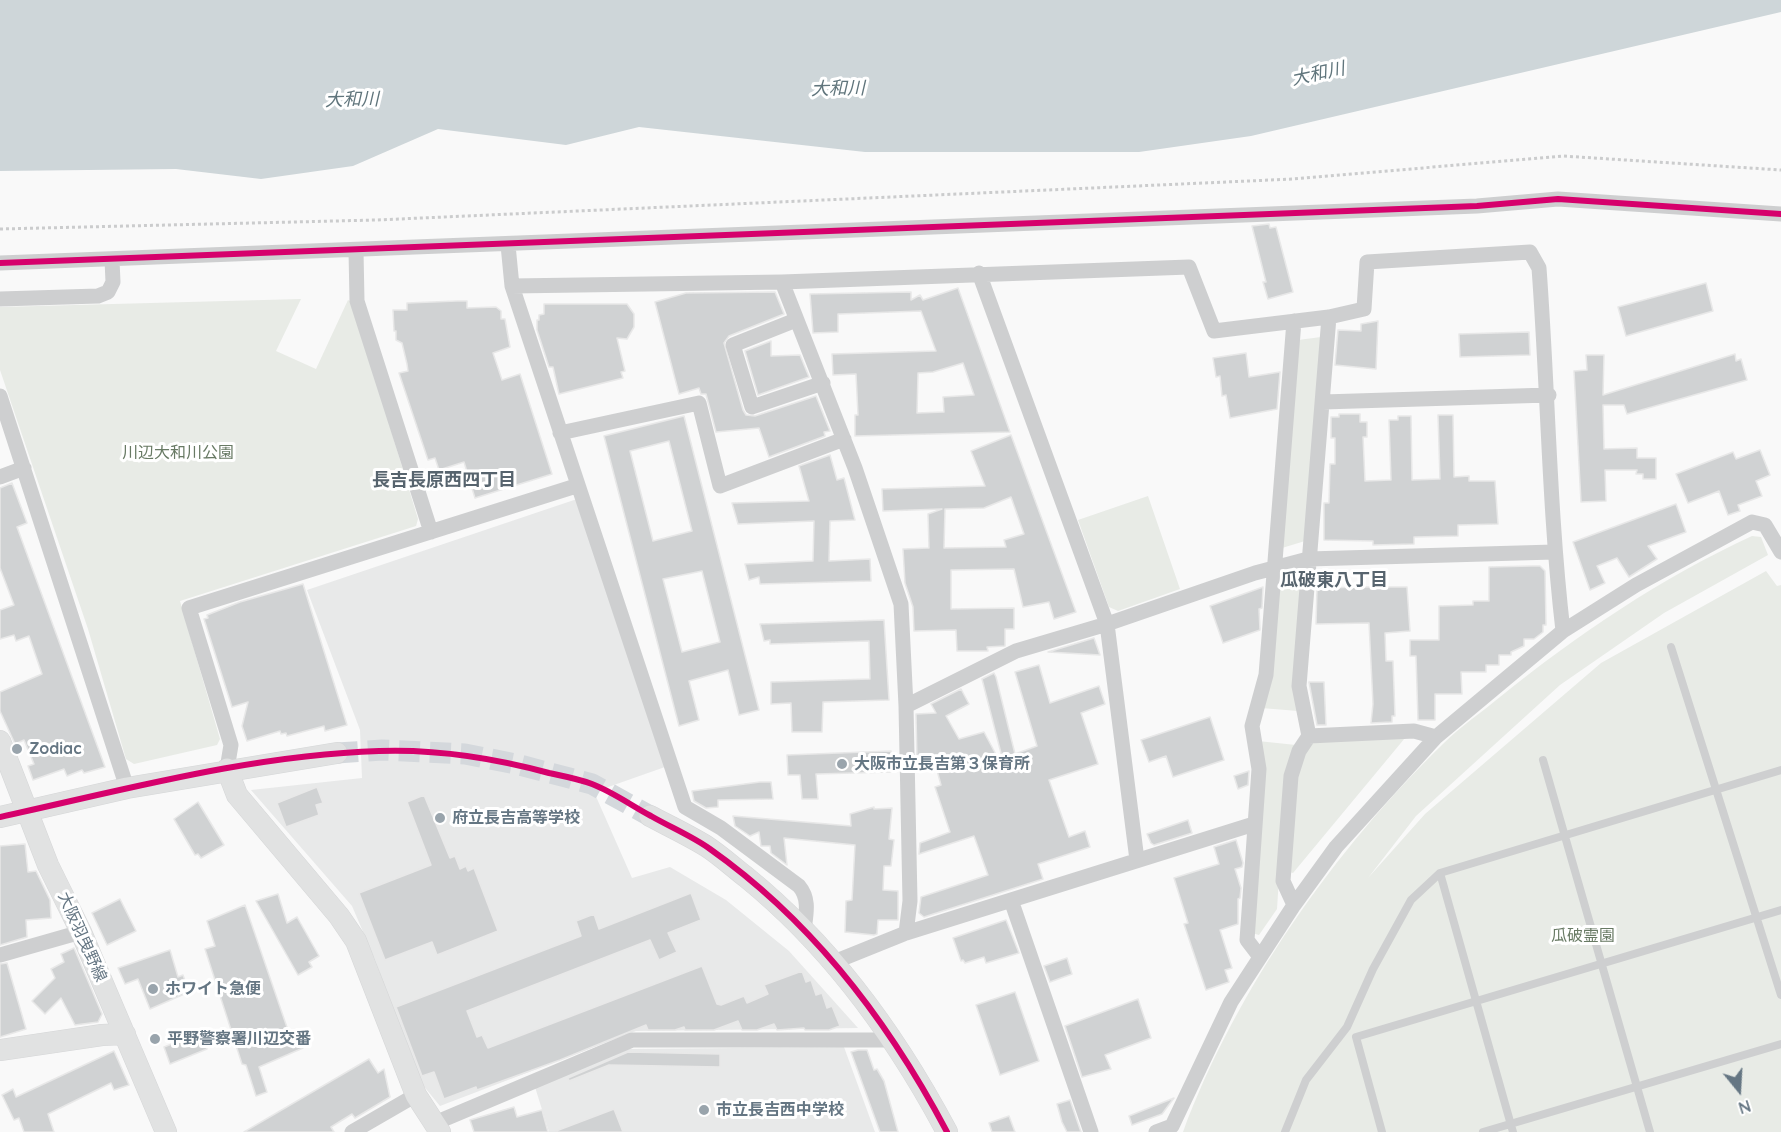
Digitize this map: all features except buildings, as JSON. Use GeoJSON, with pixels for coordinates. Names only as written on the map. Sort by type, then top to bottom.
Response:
{"type":"FeatureCollection","features":[{"type":"Feature","properties":{"kind":"street"},"geometry":{"type":"LineString","coordinates":[[0,263],[1477,206],[1558,199],[1781,214]]}},
{"type":"Feature","properties":{"kind":"street"},"geometry":{"type":"LineString","coordinates":[[508,245],[512,286],[576,486],[685,807],[721,828],[799,886],[805,897],[804,930]]}},
{"type":"Feature","properties":{"kind":"street"},"geometry":{"type":"LineString","coordinates":[[356,251],[357,301],[431,532]]}},
{"type":"Feature","properties":{"kind":"street"},"geometry":{"type":"LineString","coordinates":[[512,286],[782,282],[1189,267],[1214,331],[1329,317],[1364,309],[1367,262],[1530,252],[1539,268],[1549,395],[1554,552],[1563,631]]}},
{"type":"Feature","properties":{"kind":"street"},"geometry":{"type":"LineString","coordinates":[[0,299],[98,296],[108,292],[112,282],[112,260]]}},
{"type":"Feature","properties":{"kind":"street"},"geometry":{"type":"LineString","coordinates":[[979,273],[1107,624],[1137,860]]}},
{"type":"Feature","properties":{"kind":"street"},"geometry":{"type":"LineString","coordinates":[[782,282],[844,439],[901,604],[906,706],[910,901],[906,933]]}},
{"type":"Feature","properties":{"kind":"street"},"geometry":{"type":"LineString","coordinates":[[1294,905],[1283,881],[1290,788],[1299,751],[1309,736],[1299,686],[1329,317]]}},
{"type":"Feature","properties":{"kind":"street"},"geometry":{"type":"LineString","coordinates":[[796,320],[733,345],[752,407],[823,383]]}},
{"type":"Feature","properties":{"kind":"street"},"geometry":{"type":"LineString","coordinates":[[1260,957],[1247,940],[1258,769],[1252,726],[1266,675],[1294,321]]}},
{"type":"Feature","properties":{"kind":"street"},"geometry":{"type":"LineString","coordinates":[[1323,402],[1549,395]]}},
{"type":"Feature","properties":{"kind":"street"},"geometry":{"type":"LineString","coordinates":[[0,396],[127,788]]}},
{"type":"Feature","properties":{"kind":"street"},"geometry":{"type":"LineString","coordinates":[[560,433],[699,403],[720,486],[844,439]]}},
{"type":"Feature","properties":{"kind":"street"},"geometry":{"type":"LineString","coordinates":[[0,477],[24,468]]}},
{"type":"Feature","properties":{"kind":"street"},"geometry":{"type":"LineString","coordinates":[[576,486],[189,608],[231,745],[227,770],[237,795],[339,916],[356,941],[416,1095],[437,1128],[632,1040],[893,1040]]}},
{"type":"Feature","properties":{"kind":"street"},"geometry":{"type":"LineString","coordinates":[[1156,1132],[1171,1129],[1231,1002],[1294,905],[1336,847],[1436,737],[1563,631],[1636,585],[1752,522],[1766,525],[1781,552]]}},
{"type":"Feature","properties":{"kind":"street"},"geometry":{"type":"LineString","coordinates":[[906,706],[1016,651],[1107,624],[1273,568],[1308,560],[1554,552]]}},
{"type":"Feature","properties":{"kind":"street"},"geometry":{"type":"LineString","coordinates":[[1309,736],[1414,731],[1436,737]]}},
{"type":"Feature","properties":{"kind":"street","name":"大阪羽曳野線"},"geometry":{"type":"LineString","coordinates":[[0,741],[48,865],[81,932],[166,1132]]}},
{"type":"Feature","properties":{"kind":"street"},"geometry":{"type":"LineString","coordinates":[[0,817],[127,788],[336,753]]}},
{"type":"Feature","properties":{"kind":"street"},"geometry":{"type":"LineString","coordinates":[[650,816],[708,847],[786,910],[834,962],[893,1040],[921,1082],[948,1132]]}},
{"type":"Feature","properties":{"kind":"street"},"geometry":{"type":"LineString","coordinates":[[834,962],[906,933],[1254,824]]}},
{"type":"Feature","properties":{"kind":"street"},"geometry":{"type":"LineString","coordinates":[[1011,900],[1091,1132]]}},
{"type":"Feature","properties":{"kind":"street"},"geometry":{"type":"LineString","coordinates":[[0,955],[81,932]]}},
{"type":"Feature","properties":{"kind":"street"},"geometry":{"type":"LineString","coordinates":[[0,1050],[102,1035],[125,1034]]}},
{"type":"Feature","properties":{"kind":"street"},"geometry":{"type":"LineString","coordinates":[[352,1132],[416,1095]]}},
{"type":"Feature","properties":{"kind":"lane"},"geometry":{"type":"LineString","coordinates":[[1671,647],[1781,994]]}},
{"type":"Feature","properties":{"kind":"lane"},"geometry":{"type":"LineString","coordinates":[[1543,760],[1650,1132]]}},
{"type":"Feature","properties":{"kind":"lane"},"geometry":{"type":"LineString","coordinates":[[1285,1132],[1306,1080],[1347,1028],[1372,969],[1411,900],[1440,873],[1781,770]]}},
{"type":"Feature","properties":{"kind":"lane"},"geometry":{"type":"LineString","coordinates":[[1440,873],[1512,1128]]}},
{"type":"Feature","properties":{"kind":"lane"},"geometry":{"type":"LineString","coordinates":[[1382,1132],[1356,1037],[1781,910]]}},
{"type":"Feature","properties":{"kind":"lane"},"geometry":{"type":"LineString","coordinates":[[1483,1132],[1512,1128],[1781,1044]]}},
{"type":"Feature","properties":{"kind":"path"},"geometry":{"type":"LineString","coordinates":[[0,229],[377,220],[1281,179],[1563,156],[1781,170]]}},
{"type":"Feature","properties":{"kind":"shaded area","name":"府立長吉高等学校"},"geometry":{"type":"Polygon","coordinates":[[[577,499],[665,767],[594,792],[632,878],[670,867],[726,900],[789,951],[858,1028],[636,1031],[440,1106],[417,1078],[376,962],[352,906],[251,790],[362,778],[360,730],[307,590],[577,499]]]}},
{"type":"Feature","properties":{"kind":"shaded area","name":"市立長吉西中学校"},"geometry":{"type":"Polygon","coordinates":[[[844,1047],[875,1132],[549,1132],[535,1087],[629,1049],[844,1047]]]}},
{"type":"Feature","properties":{"kind":"green space","name":"川辺大和川公園"},"geometry":{"type":"Polygon","coordinates":[[[301,299],[276,351],[316,369],[348,300],[352,302],[418,519],[416,526],[180,601],[220,739],[217,745],[134,764],[126,759],[88,629],[0,370],[0,307],[301,299]]]}},
{"type":"Feature","properties":{"kind":"green space"},"geometry":{"type":"Polygon","coordinates":[[[1321,337],[1305,541],[1282,548],[1298,340],[1321,337]]]}},
{"type":"Feature","properties":{"kind":"green space"},"geometry":{"type":"Polygon","coordinates":[[[1148,496],[1180,589],[1118,611],[1109,607],[1078,520],[1148,496]]]}},
{"type":"Feature","properties":{"kind":"green space","name":"瓜破霊園"},"geometry":{"type":"Polygon","coordinates":[[[1752,536],[1761,537],[1768,555],[1664,613],[1560,685],[1416,816],[1368,878],[1425,814],[1601,663],[1766,571],[1777,586],[1781,585],[1781,1132],[1183,1132],[1205,1079],[1260,974],[1327,875],[1404,784],[1457,731],[1559,651],[1653,589],[1718,552],[1752,536]]]}},
{"type":"Feature","properties":{"kind":"green space"},"geometry":{"type":"Polygon","coordinates":[[[1302,577],[1298,711],[1261,708],[1279,583],[1302,577]]]}},
{"type":"Feature","properties":{"kind":"green space"},"geometry":{"type":"Polygon","coordinates":[[[1405,738],[1293,873],[1289,872],[1294,802],[1306,750],[1314,742],[1405,738]]]}},
{"type":"Feature","properties":{"kind":"green space"},"geometry":{"type":"Polygon","coordinates":[[[1258,741],[1296,745],[1286,769],[1277,909],[1259,935],[1252,933],[1258,741]]]}},
{"type":"Feature","properties":{"kind":"water","name":"大和川"},"geometry":{"type":"Polygon","coordinates":[[[0,0],[1781,0],[1781,12],[1251,136],[1139,152],[865,152],[639,127],[566,145],[438,129],[353,166],[261,179],[176,169],[0,171],[0,0]]]}},
{"type":"Feature","properties":{"kind":"tunnel"},"geometry":{"type":"LineString","coordinates":[[337,753],[382,750],[465,754],[516,764],[592,784],[650,816]]}},
{"type":"Feature","properties":{"kind":"cycle path"},"geometry":{"type":"LineString","coordinates":[[0,263],[1477,206],[1558,199],[1781,214]]}},
{"type":"Feature","properties":{"kind":"cycle path"},"geometry":{"type":"LineString","coordinates":[[0,817],[188,775],[283,759],[379,751],[422,751],[465,756],[507,763],[587,782],[703,844],[747,877],[782,908],[815,941],[873,1013],[900,1052],[947,1132]]}},
{"type":"Feature","properties":{"kind":"place","name":"Zodiac"},"geometry":{"type":"Point","coordinates":[17,749]}},
{"type":"Feature","properties":{"kind":"place","name":"大阪市立長吉第３保育所"},"geometry":{"type":"Point","coordinates":[842,764]}},
{"type":"Feature","properties":{"kind":"place","name":"府立長吉高等学校"},"geometry":{"type":"Point","coordinates":[440,818]}},
{"type":"Feature","properties":{"kind":"place","name":"ホワイト急便"},"geometry":{"type":"Point","coordinates":[153,989]}},
{"type":"Feature","properties":{"kind":"place","name":"平野警察署川辺交番"},"geometry":{"type":"Point","coordinates":[155,1039]}},
{"type":"Feature","properties":{"kind":"place","name":"市立長吉西中学校"},"geometry":{"type":"Point","coordinates":[704,1110]}},
{"type":"Feature","properties":{"kind":"district","name":"長吉長原西四丁目"},"geometry":{"type":"Point","coordinates":[444,481]}},
{"type":"Feature","properties":{"kind":"district","name":"瓜破東八丁目"},"geometry":{"type":"Point","coordinates":[1334,581]}}]}
